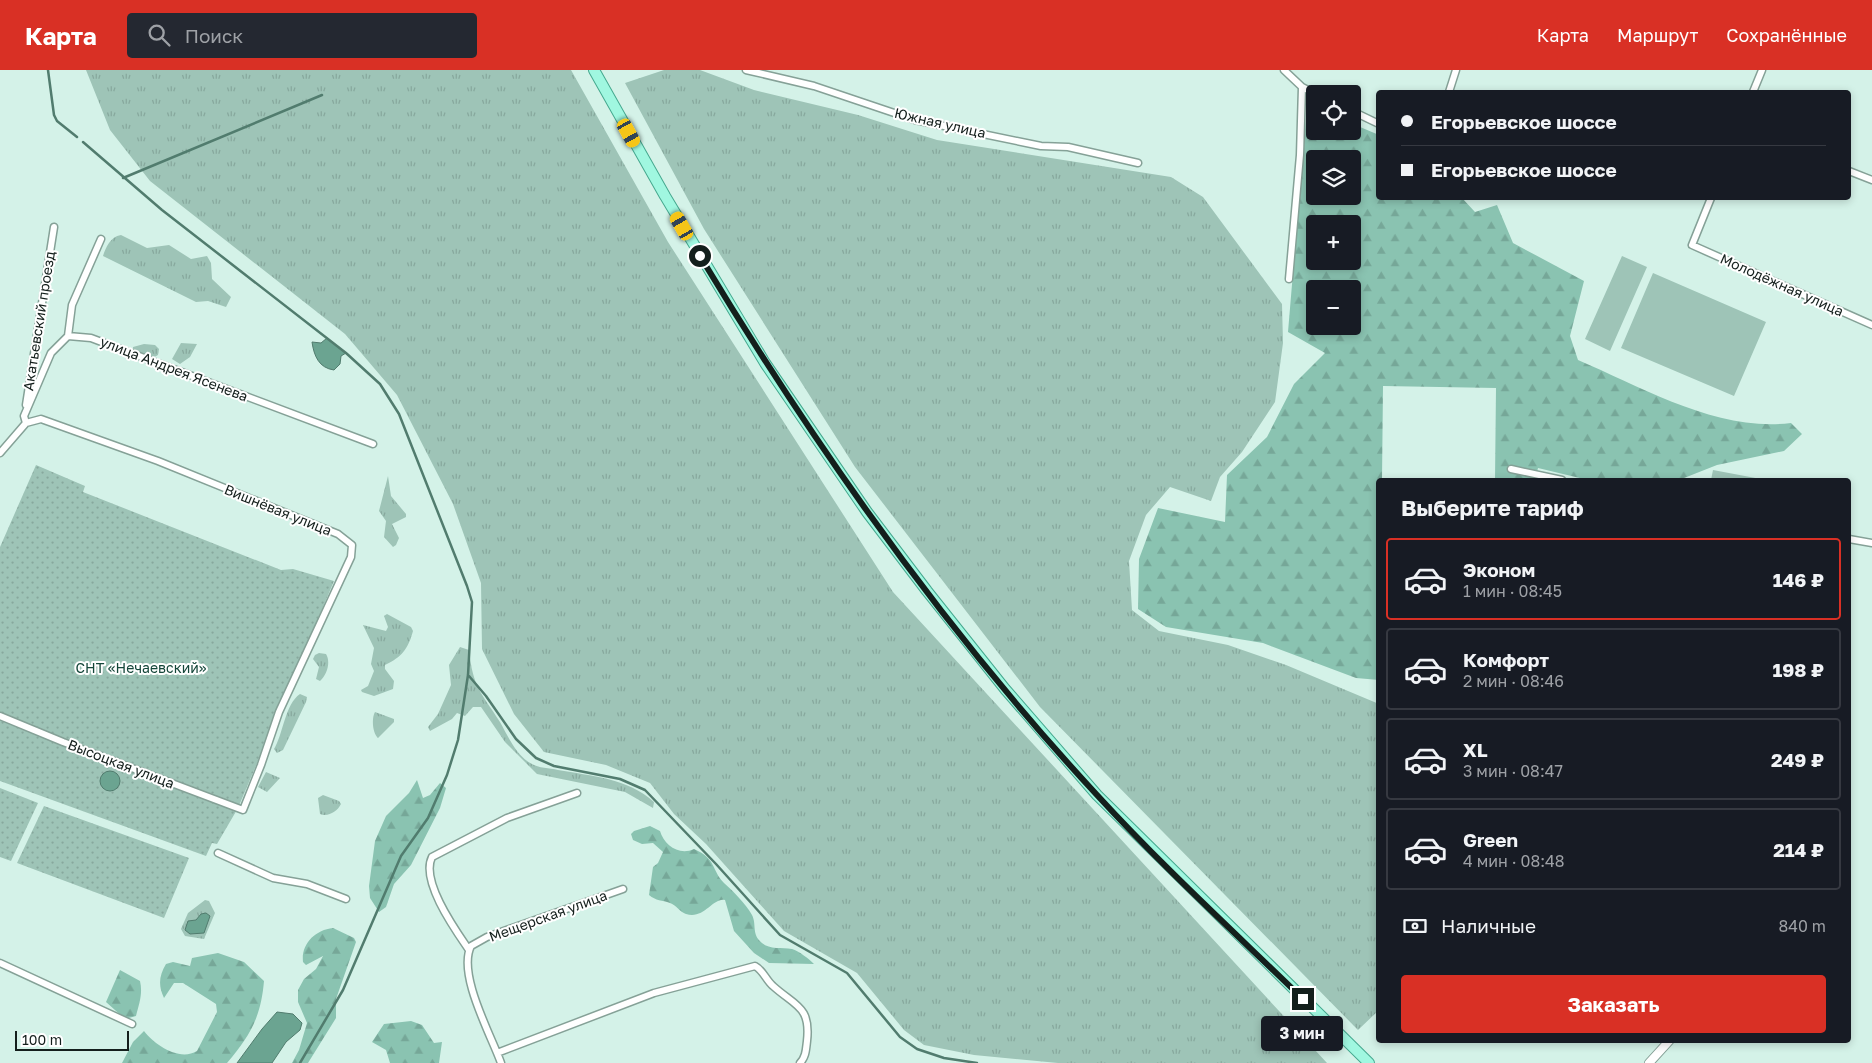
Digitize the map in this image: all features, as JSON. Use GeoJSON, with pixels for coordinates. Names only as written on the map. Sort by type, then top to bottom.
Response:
{"type":"FeatureCollection","features":[{"type":"Feature","properties":{"kind":"main road"},"geometry":{"type":"LineString","coordinates":[[594,70],[665,196],[765,363],[867,512],[927,592],[1005,689],[1097,796],[1369,1063]]}},
{"type":"Feature","properties":{"kind":"street","name":"Южная улица"},"geometry":{"type":"LineString","coordinates":[[746,70],[814,86],[915,120],[1041,146],[1068,147],[1138,163]]}},
{"type":"Feature","properties":{"kind":"street"},"geometry":{"type":"LineString","coordinates":[[1284,70],[1306,89]]}},
{"type":"Feature","properties":{"kind":"street"},"geometry":{"type":"LineString","coordinates":[[1450,90],[1456,70]]}},
{"type":"Feature","properties":{"kind":"street"},"geometry":{"type":"LineString","coordinates":[[1754,90],[1762,70]]}},
{"type":"Feature","properties":{"kind":"street"},"geometry":{"type":"LineString","coordinates":[[1289,279],[1300,156],[1302,87]]}},
{"type":"Feature","properties":{"kind":"street"},"geometry":{"type":"LineString","coordinates":[[1361,115],[1376,123]]}},
{"type":"Feature","properties":{"kind":"street"},"geometry":{"type":"LineString","coordinates":[[1851,172],[1872,180]]}},
{"type":"Feature","properties":{"kind":"street","name":"Молодёжная улица"},"geometry":{"type":"LineString","coordinates":[[1711,200],[1692,245],[1872,325]]}},
{"type":"Feature","properties":{"kind":"street","name":"Акатьевский проезд"},"geometry":{"type":"LineString","coordinates":[[24,416],[54,227]]}},
{"type":"Feature","properties":{"kind":"street"},"geometry":{"type":"LineString","coordinates":[[0,453],[26,423],[24,416],[51,354],[68,336],[72,305],[100,240]]}},
{"type":"Feature","properties":{"kind":"street","name":"улица Андрея Ясенева"},"geometry":{"type":"LineString","coordinates":[[68,336],[91,338],[373,444]]}},
{"type":"Feature","properties":{"kind":"street","name":"Вишнёвая улица"},"geometry":{"type":"LineString","coordinates":[[26,423],[41,419],[158,461],[338,534],[352,545],[351,557],[279,712],[262,765],[244,810]]}},
{"type":"Feature","properties":{"kind":"street"},"geometry":{"type":"LineString","coordinates":[[1510,469],[1553,478]]}},
{"type":"Feature","properties":{"kind":"street"},"geometry":{"type":"LineString","coordinates":[[1851,539],[1872,543]]}},
{"type":"Feature","properties":{"kind":"street","name":"Высоцкая улица"},"geometry":{"type":"LineString","coordinates":[[0,716],[63,742],[244,810]]}},
{"type":"Feature","properties":{"kind":"street"},"geometry":{"type":"LineString","coordinates":[[501,1063],[469,977],[470,950],[445,914],[432,881],[429,865],[432,857],[473,838],[508,818],[577,792]]}},
{"type":"Feature","properties":{"kind":"street"},"geometry":{"type":"LineString","coordinates":[[218,853],[273,878],[307,884],[346,899]]}},
{"type":"Feature","properties":{"kind":"street","name":"Мещерская улица"},"geometry":{"type":"LineString","coordinates":[[470,950],[473,944],[487,937],[623,889]]}},
{"type":"Feature","properties":{"kind":"street"},"geometry":{"type":"LineString","coordinates":[[0,963],[132,1024]]}},
{"type":"Feature","properties":{"kind":"street"},"geometry":{"type":"LineString","coordinates":[[497,1053],[654,993],[752,966],[759,968],[772,985],[796,1003],[806,1015],[808,1031],[805,1058],[800,1063]]}},
{"type":"Feature","properties":{"kind":"street"},"geometry":{"type":"LineString","coordinates":[[1649,1063],[1668,1043]]}},
{"type":"Feature","properties":{"kind":"green space"},"geometry":{"type":"Polygon","coordinates":[[[86,70],[571,70],[668,242],[893,592],[1327,1063],[1058,1063],[974,1055],[924,1045],[904,1030],[857,973],[784,931],[706,844],[674,814],[650,783],[606,765],[544,752],[514,714],[482,649],[481,583],[453,504],[397,395],[345,334],[150,181],[110,130],[86,70]]]}},
{"type":"Feature","properties":{"kind":"green space"},"geometry":{"type":"Polygon","coordinates":[[[664,70],[700,70],[754,90],[858,115],[937,140],[1171,177],[1203,197],[1282,304],[1283,343],[1275,402],[1242,452],[1220,477],[1211,501],[1170,487],[1146,515],[1129,561],[1132,610],[1159,631],[1228,645],[1286,665],[1376,703],[1376,1013],[1358,1030],[1040,707],[855,467],[704,229],[625,83],[664,70]]]}},
{"type":"Feature","properties":{"kind":"green space"},"geometry":{"type":"Polygon","coordinates":[[[1306,118],[1306,140],[1361,140],[1361,127],[1376,134],[1376,200],[1464,200],[1475,212],[1497,205],[1513,243],[1584,281],[1570,336],[1578,360],[1655,395],[1708,414],[1736,421],[1763,424],[1791,423],[1802,434],[1784,451],[1717,465],[1684,478],[1580,478],[1538,468],[1536,478],[1495,478],[1496,388],[1383,386],[1382,478],[1376,478],[1376,680],[1356,678],[1263,643],[1166,627],[1138,609],[1139,559],[1158,508],[1225,522],[1227,475],[1267,437],[1294,384],[1325,353],[1288,332],[1306,118]]]}},
{"type":"Feature","properties":{"kind":"green space"},"geometry":{"type":"Polygon","coordinates":[[[121,235],[147,248],[169,245],[191,259],[207,256],[211,263],[212,279],[231,297],[226,307],[208,301],[196,302],[103,256],[111,240],[121,235]]]}},
{"type":"Feature","properties":{"kind":"green space"},"geometry":{"type":"Polygon","coordinates":[[[1622,256],[1647,267],[1610,351],[1585,339],[1622,256]]]}},
{"type":"Feature","properties":{"kind":"green space"},"geometry":{"type":"Polygon","coordinates":[[[1653,273],[1766,322],[1734,396],[1621,348],[1653,273]]]}},
{"type":"Feature","properties":{"kind":"green space"},"geometry":{"type":"Polygon","coordinates":[[[181,343],[197,344],[190,357],[180,364],[172,359],[181,343]]]}},
{"type":"Feature","properties":{"kind":"green space"},"geometry":{"type":"Polygon","coordinates":[[[144,344],[155,345],[159,349],[158,355],[149,360],[133,352],[133,347],[144,344]]]}},
{"type":"Feature","properties":{"kind":"green space","name":"СНТ «Нечаевский»"},"geometry":{"type":"Polygon","coordinates":[[[36,465],[85,486],[83,492],[281,570],[293,569],[334,581],[238,808],[217,844],[212,843],[206,856],[0,781],[0,547],[36,465]]]}},
{"type":"Feature","properties":{"kind":"green space"},"geometry":{"type":"Polygon","coordinates":[[[1713,470],[1755,478],[1711,478],[1713,470]]]}},
{"type":"Feature","properties":{"kind":"green space"},"geometry":{"type":"Polygon","coordinates":[[[388,476],[391,496],[406,514],[406,517],[392,524],[399,538],[393,547],[384,537],[386,521],[379,511],[388,476]]]}},
{"type":"Feature","properties":{"kind":"green space"},"geometry":{"type":"Polygon","coordinates":[[[387,614],[411,627],[413,631],[404,652],[385,665],[385,669],[394,681],[393,689],[374,696],[361,690],[368,686],[374,671],[371,664],[374,648],[363,625],[386,631],[388,627],[384,616],[387,614]]]}},
{"type":"Feature","properties":{"kind":"green space"},"geometry":{"type":"Polygon","coordinates":[[[460,647],[469,650],[473,673],[479,689],[521,756],[541,767],[596,776],[621,783],[644,794],[654,802],[653,808],[625,792],[537,774],[505,742],[481,707],[473,707],[465,716],[457,713],[452,719],[430,731],[428,727],[438,714],[451,685],[449,665],[460,647]]]}},
{"type":"Feature","properties":{"kind":"green space"},"geometry":{"type":"Polygon","coordinates":[[[319,653],[326,654],[328,661],[326,672],[320,681],[316,679],[319,667],[313,659],[319,653]]]}},
{"type":"Feature","properties":{"kind":"green space"},"geometry":{"type":"Polygon","coordinates":[[[300,694],[307,697],[306,702],[283,750],[277,753],[274,749],[288,712],[300,694]]]}},
{"type":"Feature","properties":{"kind":"green space"},"geometry":{"type":"Polygon","coordinates":[[[375,712],[394,719],[394,722],[378,738],[373,726],[375,712]]]}},
{"type":"Feature","properties":{"kind":"green space"},"geometry":{"type":"Polygon","coordinates":[[[266,772],[280,778],[267,792],[258,787],[266,772]]]}},
{"type":"Feature","properties":{"kind":"green space"},"geometry":{"type":"Polygon","coordinates":[[[417,780],[423,798],[430,795],[440,783],[446,788],[440,808],[411,865],[394,884],[386,907],[379,912],[370,898],[369,886],[375,841],[386,816],[409,793],[417,780]]]}},
{"type":"Feature","properties":{"kind":"green space"},"geometry":{"type":"Polygon","coordinates":[[[0,788],[38,803],[11,861],[0,857],[0,788]]]}},
{"type":"Feature","properties":{"kind":"green space"},"geometry":{"type":"Polygon","coordinates":[[[323,795],[339,801],[341,804],[332,813],[326,815],[320,814],[318,798],[323,795]]]}},
{"type":"Feature","properties":{"kind":"green space"},"geometry":{"type":"Polygon","coordinates":[[[44,806],[189,858],[164,918],[17,863],[44,806]]]}},
{"type":"Feature","properties":{"kind":"green space"},"geometry":{"type":"Polygon","coordinates":[[[650,826],[660,831],[665,841],[673,848],[683,851],[694,849],[707,857],[720,878],[752,915],[756,936],[762,943],[772,947],[795,950],[814,964],[769,963],[754,953],[734,931],[725,900],[716,902],[698,914],[692,915],[686,914],[672,904],[649,895],[653,867],[658,863],[663,852],[653,843],[642,844],[633,840],[631,834],[634,831],[650,826]]]}},
{"type":"Feature","properties":{"kind":"green space"},"geometry":{"type":"Polygon","coordinates":[[[205,900],[209,901],[215,913],[204,939],[185,936],[181,929],[188,913],[205,900]]]}},
{"type":"Feature","properties":{"kind":"green space"},"geometry":{"type":"Polygon","coordinates":[[[333,928],[354,938],[356,942],[336,999],[336,1018],[308,1063],[292,1063],[299,1050],[307,1023],[298,1002],[298,990],[304,979],[316,969],[323,956],[306,965],[303,962],[304,949],[315,935],[326,929],[333,928]]]}},
{"type":"Feature","properties":{"kind":"green space"},"geometry":{"type":"Polygon","coordinates":[[[218,953],[244,962],[264,981],[260,1005],[253,1025],[242,1044],[227,1063],[122,1063],[133,1042],[144,1031],[160,1046],[175,1053],[190,1054],[197,1051],[217,1012],[216,1004],[183,983],[174,983],[164,998],[160,985],[161,977],[166,964],[173,962],[190,966],[192,958],[218,953]]]}},
{"type":"Feature","properties":{"kind":"green space"},"geometry":{"type":"Polygon","coordinates":[[[120,970],[140,981],[141,986],[136,1016],[125,1019],[106,1002],[120,970]]]}},
{"type":"Feature","properties":{"kind":"green space"},"geometry":{"type":"Polygon","coordinates":[[[411,1021],[422,1025],[434,1043],[442,1042],[439,1063],[390,1063],[386,1050],[372,1042],[384,1024],[411,1021]]]}},
{"type":"Feature","properties":{"kind":"shaded area"},"geometry":{"type":"Polygon","coordinates":[[[327,338],[346,353],[341,356],[340,364],[334,370],[321,364],[313,347],[312,342],[321,343],[327,338]]]}},
{"type":"Feature","properties":{"kind":"shaded area"},"geometry":{"type":"Polygon","coordinates":[[[110,771],[117,774],[120,781],[117,788],[110,791],[103,788],[100,781],[103,774],[110,771]]]}},
{"type":"Feature","properties":{"kind":"shaded area"},"geometry":{"type":"Polygon","coordinates":[[[206,913],[210,916],[204,933],[190,934],[185,930],[188,921],[196,920],[201,914],[206,913]]]}},
{"type":"Feature","properties":{"kind":"shaded area"},"geometry":{"type":"Polygon","coordinates":[[[277,1012],[293,1014],[302,1023],[300,1030],[286,1042],[272,1063],[237,1063],[262,1029],[277,1012]]]}},
{"type":"Feature","properties":{"kind":"waterway"},"geometry":{"type":"LineString","coordinates":[[48,70],[54,115],[57,121],[77,137]]}},
{"type":"Feature","properties":{"kind":"waterway"},"geometry":{"type":"LineString","coordinates":[[123,178],[322,95]]}},
{"type":"Feature","properties":{"kind":"waterway"},"geometry":{"type":"LineString","coordinates":[[83,142],[162,210],[346,353],[380,384],[399,414],[472,602],[468,675],[458,740],[447,775],[428,818],[401,856],[343,990],[300,1063]]}},
{"type":"Feature","properties":{"kind":"waterway"},"geometry":{"type":"LineString","coordinates":[[469,676],[486,696],[516,739],[536,758],[554,766],[620,779],[645,790],[716,864],[780,935],[847,973],[900,1037],[917,1049],[944,1058],[977,1063]]}},
{"type":"Feature","properties":{"kind":"route"},"geometry":{"type":"LineString","coordinates":[[700,256],[765,363],[867,512],[927,592],[1005,689],[1097,796],[1303,999]]}}]}
